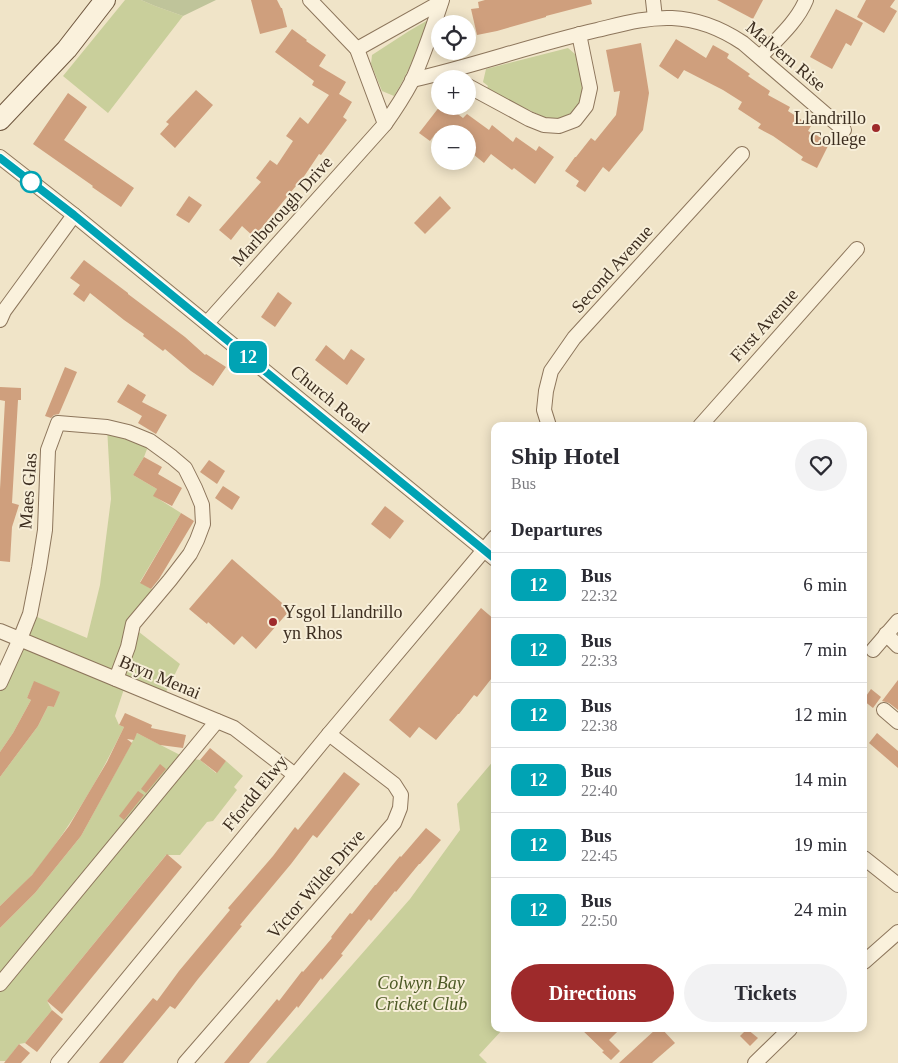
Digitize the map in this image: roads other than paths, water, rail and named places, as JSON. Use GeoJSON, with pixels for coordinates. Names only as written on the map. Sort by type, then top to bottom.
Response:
{"type":"FeatureCollection","features":[{"type":"Feature","properties":{"kind":"main road"},"geometry":{"type":"LineString","coordinates":[[0,120],[67,49],[105,0]]}},
{"type":"Feature","properties":{"kind":"street"},"geometry":{"type":"LineString","coordinates":[[310,0],[357,49],[385,124]]}},
{"type":"Feature","properties":{"kind":"street"},"geometry":{"type":"LineString","coordinates":[[653,0],[655,18]]}},
{"type":"Feature","properties":{"kind":"street"},"geometry":{"type":"LineString","coordinates":[[760,57],[790,24],[804,6],[806,0]]}},
{"type":"Feature","properties":{"kind":"street","name":"Marlborough Drive"},"geometry":{"type":"LineString","coordinates":[[357,49],[441,1]]}},
{"type":"Feature","properties":{"kind":"street","name":"Marlborough Drive"},"geometry":{"type":"LineString","coordinates":[[207,323],[385,124],[396,109],[412,80],[441,1]]}},
{"type":"Feature","properties":{"kind":"street","name":"Malvern Rise"},"geometry":{"type":"LineString","coordinates":[[468,70],[579,34],[635,20],[674,18],[693,21],[729,33],[743,43],[844,130]]}},
{"type":"Feature","properties":{"kind":"street"},"geometry":{"type":"LineString","coordinates":[[476,90],[544,125],[559,126],[575,120],[586,106],[590,88],[579,34]]}},
{"type":"Feature","properties":{"kind":"street","name":"Malvern Rise"},"geometry":{"type":"LineString","coordinates":[[412,80],[431,78]]}},
{"type":"Feature","properties":{"kind":"street","name":"Second Avenue"},"geometry":{"type":"LineString","coordinates":[[548,422],[544,410],[551,371],[574,338],[742,154]]}},
{"type":"Feature","properties":{"kind":"street","name":"Church Road"},"geometry":{"type":"LineString","coordinates":[[0,158],[74,215],[490,554]]}},
{"type":"Feature","properties":{"kind":"street"},"geometry":{"type":"LineString","coordinates":[[0,320],[4,311],[74,215]]}},
{"type":"Feature","properties":{"kind":"street","name":"First Avenue"},"geometry":{"type":"LineString","coordinates":[[704,422],[857,249]]}},
{"type":"Feature","properties":{"kind":"street","name":"Maes Glas"},"geometry":{"type":"LineString","coordinates":[[20,639],[30,614],[39,568],[44,530],[48,450],[58,423],[128,432],[150,441],[185,468],[202,505],[203,524],[190,554],[133,624],[128,647],[116,679]]}},
{"type":"Feature","properties":{"kind":"street","name":"Ffordd Elwy"},"geometry":{"type":"LineString","coordinates":[[58,1063],[329,734],[490,554]]}},
{"type":"Feature","properties":{"kind":"street"},"geometry":{"type":"LineString","coordinates":[[873,650],[898,621]]}},
{"type":"Feature","properties":{"kind":"street","name":"Bryn Menai"},"geometry":{"type":"LineString","coordinates":[[0,631],[234,728],[295,775]]}},
{"type":"Feature","properties":{"kind":"street"},"geometry":{"type":"LineString","coordinates":[[886,634],[898,646]]}},
{"type":"Feature","properties":{"kind":"street"},"geometry":{"type":"LineString","coordinates":[[0,683],[20,639]]}},
{"type":"Feature","properties":{"kind":"street"},"geometry":{"type":"LineString","coordinates":[[884,710],[898,722]]}},
{"type":"Feature","properties":{"kind":"street"},"geometry":{"type":"LineString","coordinates":[[0,984],[217,721]]}},
{"type":"Feature","properties":{"kind":"street","name":"Victor Wilde Drive"},"geometry":{"type":"LineString","coordinates":[[185,1063],[394,823],[400,808],[400,795],[394,784],[329,734]]}},
{"type":"Feature","properties":{"kind":"street"},"geometry":{"type":"LineString","coordinates":[[867,860],[898,885]]}},
{"type":"Feature","properties":{"kind":"street"},"geometry":{"type":"LineString","coordinates":[[867,959],[898,932]]}},
{"type":"Feature","properties":{"kind":"street"},"geometry":{"type":"LineString","coordinates":[[756,1063],[787,1032]]}},
{"type":"Feature","properties":{"kind":"place","name":"Llandrillo College"},"geometry":{"type":"Point","coordinates":[876,128]}},
{"type":"Feature","properties":{"kind":"place","name":"Ysgol Llandrillo yn Rhos"},"geometry":{"type":"Point","coordinates":[273,622]}},
{"type":"Feature","properties":{"kind":"park label","name":"Colwyn Bay Cricket Club"},"geometry":{"type":"Point","coordinates":[421,993]}}]}
